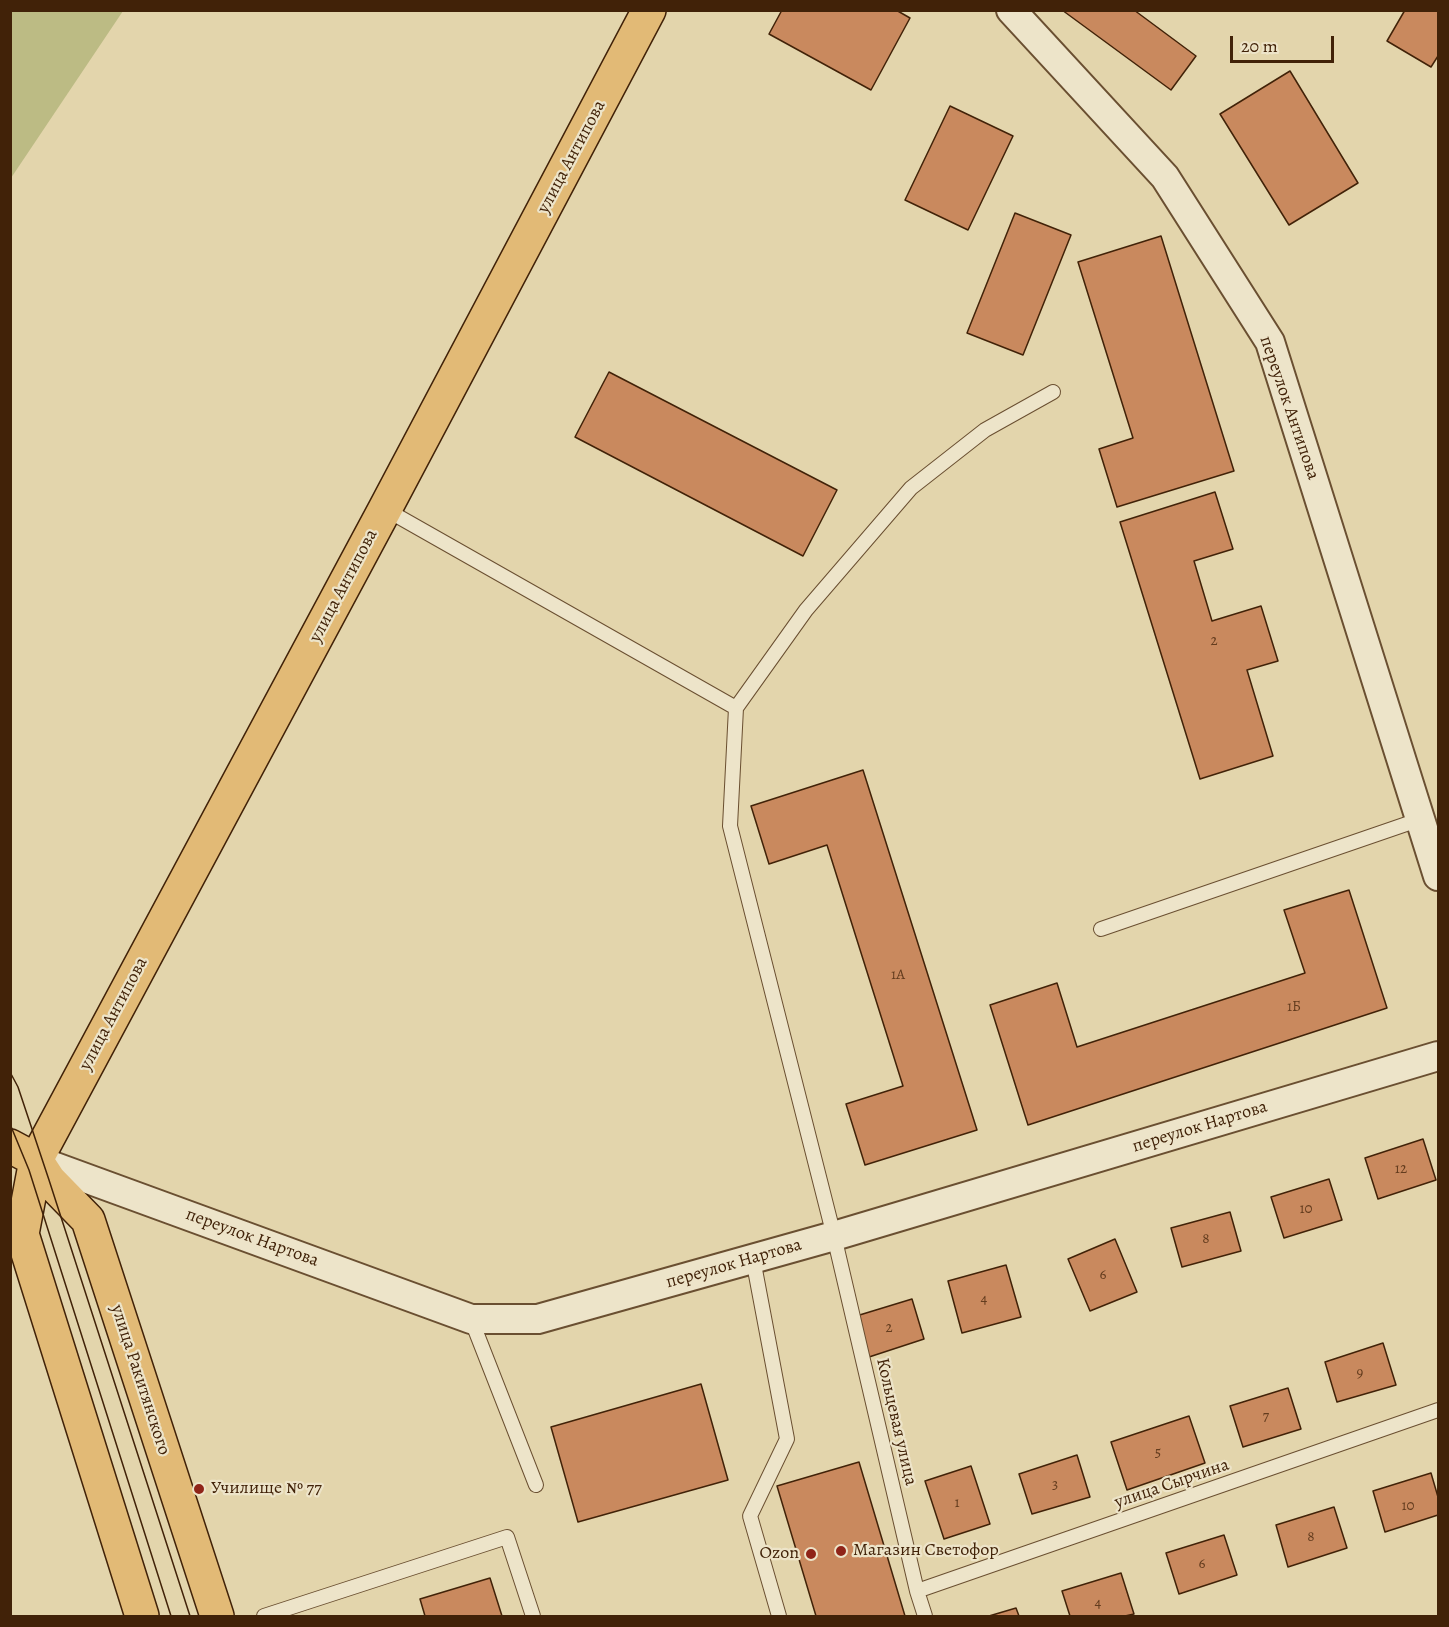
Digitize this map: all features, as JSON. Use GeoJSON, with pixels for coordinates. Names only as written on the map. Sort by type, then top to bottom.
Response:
{"type":"FeatureCollection","features":[{"type":"Feature","properties":{"kind":"main road","name":"улица Антипова"},"geometry":{"type":"LineString","coordinates":[[23,1153],[385,509],[649,10]]}},
{"type":"Feature","properties":{"kind":"main road"},"geometry":{"type":"LineString","coordinates":[[23,1153],[22,1234],[142,1617]]}},
{"type":"Feature","properties":{"kind":"main road","name":"улица Ракитянского"},"geometry":{"type":"LineString","coordinates":[[23,1153],[87,1220],[217,1617]]}},
{"type":"Feature","properties":{"kind":"street","name":"переулок Антипова"},"geometry":{"type":"LineString","coordinates":[[1011,10],[1165,177],[1270,342],[1438,876]]}},
{"type":"Feature","properties":{"kind":"street","name":"переулок Нартова"},"geometry":{"type":"LineString","coordinates":[[23,1153],[471,1319],[538,1319],[834,1236],[1438,1056]]}},
{"type":"Feature","properties":{"kind":"lane"},"geometry":{"type":"LineString","coordinates":[[385,509],[736,708],[806,610],[911,488],[985,430],[1053,392]]}},
{"type":"Feature","properties":{"kind":"lane","name":"Кольцевая улица"},"geometry":{"type":"LineString","coordinates":[[736,708],[730,826],[834,1236],[925,1617]]}},
{"type":"Feature","properties":{"kind":"lane"},"geometry":{"type":"LineString","coordinates":[[1101,929],[1421,819]]}},
{"type":"Feature","properties":{"kind":"lane"},"geometry":{"type":"LineString","coordinates":[[753,1259],[787,1439],[750,1516],[779,1617]]}},
{"type":"Feature","properties":{"kind":"lane"},"geometry":{"type":"LineString","coordinates":[[471,1319],[536,1485]]}},
{"type":"Feature","properties":{"kind":"lane","name":"улица Сырчина"},"geometry":{"type":"LineString","coordinates":[[917,1591],[1438,1410]]}},
{"type":"Feature","properties":{"kind":"lane"},"geometry":{"type":"LineString","coordinates":[[264,1617],[507,1537],[533,1617]]}},
{"type":"Feature","properties":{"kind":"shaded area"},"geometry":{"type":"Polygon","coordinates":[[[10,11],[123,11],[11,178],[10,11]]]}},
{"type":"Feature","properties":{"kind":"building"},"geometry":{"type":"Polygon","coordinates":[[[782,10],[896,10],[910,18],[871,90],[769,34],[782,10]]]}},
{"type":"Feature","properties":{"kind":"building"},"geometry":{"type":"Polygon","coordinates":[[[1062,10],[1134,10],[1196,56],[1171,90],[1062,10]]]}},
{"type":"Feature","properties":{"kind":"building"},"geometry":{"type":"Polygon","coordinates":[[[1405,10],[1438,10],[1438,56],[1431,67],[1387,41],[1405,10]]]}},
{"type":"Feature","properties":{"kind":"building"},"geometry":{"type":"Polygon","coordinates":[[[1290,71],[1358,183],[1289,225],[1220,114],[1290,71]]]}},
{"type":"Feature","properties":{"kind":"building"},"geometry":{"type":"Polygon","coordinates":[[[950,106],[1013,136],[968,230],[905,200],[950,106]]]}},
{"type":"Feature","properties":{"kind":"building"},"geometry":{"type":"Polygon","coordinates":[[[1015,213],[1071,235],[1023,355],[967,333],[1015,213]]]}},
{"type":"Feature","properties":{"kind":"building"},"geometry":{"type":"Polygon","coordinates":[[[1161,236],[1234,471],[1117,507],[1099,449],[1133,438],[1078,262],[1161,236]]]}},
{"type":"Feature","properties":{"kind":"building"},"geometry":{"type":"Polygon","coordinates":[[[609,372],[837,490],[803,556],[575,437],[609,372]]]}},
{"type":"Feature","properties":{"kind":"building"},"geometry":{"type":"Polygon","coordinates":[[[1215,492],[1233,549],[1194,561],[1212,621],[1261,606],[1278,661],[1247,670],[1273,756],[1200,779],[1120,522],[1215,492]]]}},
{"type":"Feature","properties":{"kind":"building"},"geometry":{"type":"Polygon","coordinates":[[[863,770],[977,1130],[865,1165],[846,1104],[903,1086],[827,845],[769,864],[751,806],[863,770]]]}},
{"type":"Feature","properties":{"kind":"building"},"geometry":{"type":"Polygon","coordinates":[[[1349,890],[1387,1008],[1028,1125],[990,1005],[1057,983],[1077,1047],[1305,973],[1284,910],[1349,890]]]}},
{"type":"Feature","properties":{"kind":"building"},"geometry":{"type":"Polygon","coordinates":[[[1423,1139],[1436,1180],[1378,1199],[1365,1158],[1423,1139]]]}},
{"type":"Feature","properties":{"kind":"building"},"geometry":{"type":"Polygon","coordinates":[[[1329,1179],[1342,1220],[1284,1238],[1271,1197],[1329,1179]]]}},
{"type":"Feature","properties":{"kind":"building"},"geometry":{"type":"Polygon","coordinates":[[[1230,1212],[1241,1251],[1182,1267],[1171,1228],[1230,1212]]]}},
{"type":"Feature","properties":{"kind":"building"},"geometry":{"type":"Polygon","coordinates":[[[1115,1239],[1137,1292],[1090,1311],[1068,1259],[1115,1239]]]}},
{"type":"Feature","properties":{"kind":"building"},"geometry":{"type":"Polygon","coordinates":[[[1006,1265],[1021,1317],[962,1333],[948,1281],[1006,1265]]]}},
{"type":"Feature","properties":{"kind":"building"},"geometry":{"type":"Polygon","coordinates":[[[912,1299],[924,1339],[866,1358],[853,1317],[912,1299]]]}},
{"type":"Feature","properties":{"kind":"building"},"geometry":{"type":"Polygon","coordinates":[[[1383,1343],[1396,1385],[1337,1402],[1325,1362],[1383,1343]]]}},
{"type":"Feature","properties":{"kind":"building"},"geometry":{"type":"Polygon","coordinates":[[[701,1384],[728,1480],[578,1522],[551,1427],[701,1384]]]}},
{"type":"Feature","properties":{"kind":"building"},"geometry":{"type":"Polygon","coordinates":[[[1288,1388],[1301,1429],[1243,1447],[1230,1406],[1288,1388]]]}},
{"type":"Feature","properties":{"kind":"building"},"geometry":{"type":"Polygon","coordinates":[[[1189,1416],[1205,1463],[1127,1490],[1111,1442],[1189,1416]]]}},
{"type":"Feature","properties":{"kind":"building"},"geometry":{"type":"Polygon","coordinates":[[[1077,1455],[1090,1497],[1032,1514],[1019,1474],[1077,1455]]]}},
{"type":"Feature","properties":{"kind":"building","name":"Магазин Светофор"},"geometry":{"type":"Polygon","coordinates":[[[859,1462],[905,1616],[816,1616],[777,1486],[859,1462]]]}},
{"type":"Feature","properties":{"kind":"building"},"geometry":{"type":"Polygon","coordinates":[[[971,1466],[990,1524],[944,1539],[925,1481],[971,1466]]]}},
{"type":"Feature","properties":{"kind":"building"},"geometry":{"type":"Polygon","coordinates":[[[1431,1473],[1438,1497],[1438,1515],[1385,1532],[1373,1491],[1431,1473]]]}},
{"type":"Feature","properties":{"kind":"building"},"geometry":{"type":"Polygon","coordinates":[[[1334,1507],[1347,1548],[1288,1567],[1276,1525],[1334,1507]]]}},
{"type":"Feature","properties":{"kind":"building"},"geometry":{"type":"Polygon","coordinates":[[[1224,1535],[1237,1575],[1179,1594],[1166,1553],[1224,1535]]]}},
{"type":"Feature","properties":{"kind":"building"},"geometry":{"type":"Polygon","coordinates":[[[1121,1573],[1134,1614],[1070,1616],[1062,1591],[1121,1573]]]}},
{"type":"Feature","properties":{"kind":"building"},"geometry":{"type":"Polygon","coordinates":[[[490,1578],[502,1616],[425,1616],[420,1599],[490,1578]]]}},
{"type":"Feature","properties":{"kind":"building"},"geometry":{"type":"Polygon","coordinates":[[[1016,1608],[1019,1616],[989,1616],[1016,1608]]]}},
{"type":"Feature","properties":{"kind":"tram line"},"geometry":{"type":"LineString","coordinates":[[10,1072],[18,1087],[49,1180],[190,1616]]}},
{"type":"Feature","properties":{"kind":"tram line"},"geometry":{"type":"LineString","coordinates":[[10,1124],[29,1170],[171,1616]]}},
{"type":"Feature","properties":{"kind":"place","name":"Училище № 77"},"geometry":{"type":"Point","coordinates":[199,1489]}},
{"type":"Feature","properties":{"kind":"place","name":"Магазин Светофор"},"geometry":{"type":"Point","coordinates":[841,1551]}},
{"type":"Feature","properties":{"kind":"place","name":"Ozon"},"geometry":{"type":"Point","coordinates":[811,1554]}}]}
